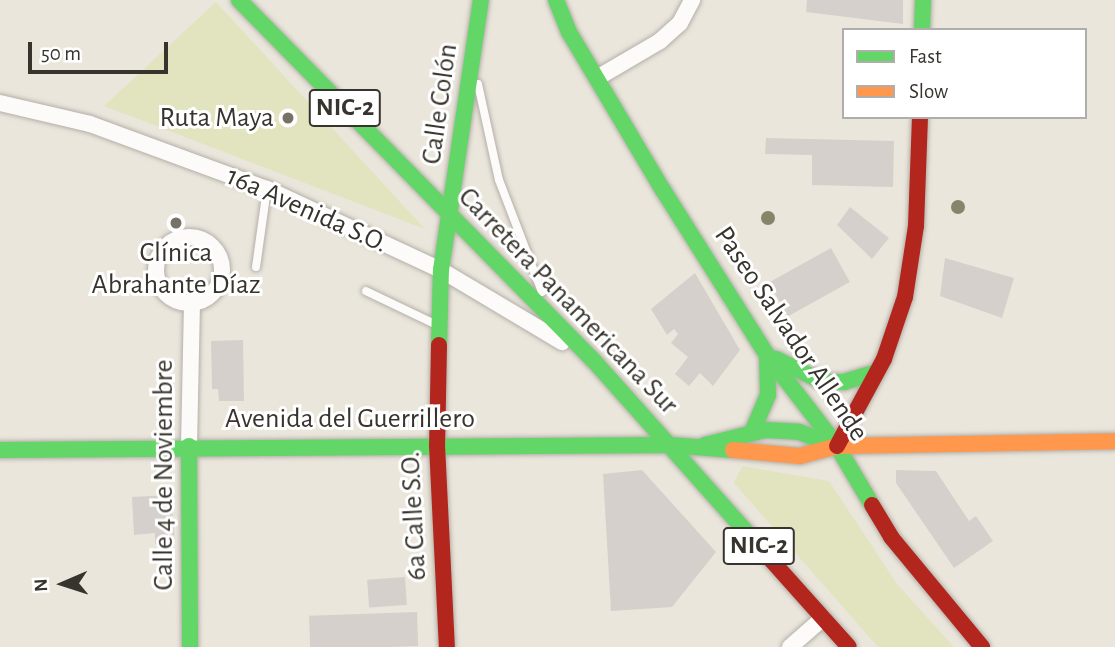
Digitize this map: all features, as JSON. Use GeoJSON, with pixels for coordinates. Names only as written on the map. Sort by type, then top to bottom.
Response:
{"type":"FeatureCollection","features":[{"type":"Feature","properties":{"kind":"main road","name":"Carretera Panamericana Sur"},"geometry":{"type":"LineString","coordinates":[[239,0],[594,361],[849,647]]}},
{"type":"Feature","properties":{"kind":"main road","name":"Calle Colón"},"geometry":{"type":"LineString","coordinates":[[450,216],[481,0]]}},
{"type":"Feature","properties":{"kind":"main road","name":"Paseo Salvador Allende"},"geometry":{"type":"LineString","coordinates":[[556,0],[597,78],[767,355],[837,446],[891,537],[982,647]]}},
{"type":"Feature","properties":{"kind":"main road"},"geometry":{"type":"LineString","coordinates":[[922,28],[923,0]]}},
{"type":"Feature","properties":{"kind":"main road"},"geometry":{"type":"LineString","coordinates":[[837,446],[877,372],[905,297],[914,248],[920,119]]}},
{"type":"Feature","properties":{"kind":"main road","name":"6a Calle S.O."},"geometry":{"type":"LineString","coordinates":[[447,647],[436,445],[441,271],[450,216]]}},
{"type":"Feature","properties":{"kind":"main road"},"geometry":{"type":"LineString","coordinates":[[753,430],[768,395],[767,355],[824,382],[844,383],[877,372]]}},
{"type":"Feature","properties":{"kind":"main road","name":"Avenida del Guerrillero"},"geometry":{"type":"LineString","coordinates":[[700,446],[753,430],[799,432],[837,446]]}},
{"type":"Feature","properties":{"kind":"main road","name":"Avenida del Guerrillero"},"geometry":{"type":"LineString","coordinates":[[0,450],[189,446],[670,445],[800,456],[837,446],[1115,441]]}},
{"type":"Feature","properties":{"kind":"main road","name":"Calle 4 de Noviembre"},"geometry":{"type":"LineString","coordinates":[[189,446],[190,647]]}},
{"type":"Feature","properties":{"kind":"street"},"geometry":{"type":"LineString","coordinates":[[597,78],[660,41],[680,23],[692,0]]}},
{"type":"Feature","properties":{"kind":"street","name":"16a Avenida S.O."},"geometry":{"type":"LineString","coordinates":[[0,103],[90,124],[267,188],[441,271],[594,361]]}},
{"type":"Feature","properties":{"kind":"street"},"geometry":{"type":"LineString","coordinates":[[180,238],[202,239],[221,264],[222,275],[212,294],[192,303],[171,298],[158,281],[156,270],[162,250],[180,238]]}},
{"type":"Feature","properties":{"kind":"street","name":"Calle 4 de Noviembre"},"geometry":{"type":"LineString","coordinates":[[189,446],[192,303]]}},
{"type":"Feature","properties":{"kind":"street"},"geometry":{"type":"LineString","coordinates":[[790,647],[823,618]]}},
{"type":"Feature","properties":{"kind":"lane"},"geometry":{"type":"LineString","coordinates":[[474,57],[499,180],[554,320]]}},
{"type":"Feature","properties":{"kind":"lane"},"geometry":{"type":"LineString","coordinates":[[256,267],[267,188]]}},
{"type":"Feature","properties":{"kind":"lane"},"geometry":{"type":"LineString","coordinates":[[366,291],[440,326]]}},
{"type":"Feature","properties":{"kind":"green space"},"geometry":{"type":"Polygon","coordinates":[[[216,2],[425,229],[104,106],[216,2]]]}},
{"type":"Feature","properties":{"kind":"green space"},"geometry":{"type":"Polygon","coordinates":[[[742,466],[829,481],[897,584],[954,647],[878,647],[734,483],[742,466]]]}},
{"type":"Feature","properties":{"kind":"building"},"geometry":{"type":"Polygon","coordinates":[[[807,0],[903,0],[903,24],[806,12],[807,0]]]}},
{"type":"Feature","properties":{"kind":"building"},"geometry":{"type":"Polygon","coordinates":[[[766,138],[894,141],[893,187],[812,185],[812,155],[765,154],[766,138]]]}},
{"type":"Feature","properties":{"kind":"building"},"geometry":{"type":"Polygon","coordinates":[[[850,207],[889,238],[872,259],[837,225],[850,207]]]}},
{"type":"Feature","properties":{"kind":"building"},"geometry":{"type":"Polygon","coordinates":[[[831,248],[850,282],[788,317],[769,282],[831,248]]]}},
{"type":"Feature","properties":{"kind":"building"},"geometry":{"type":"Polygon","coordinates":[[[945,258],[1014,278],[1002,318],[940,296],[945,258]]]}},
{"type":"Feature","properties":{"kind":"building"},"geometry":{"type":"Polygon","coordinates":[[[695,273],[740,350],[713,386],[700,373],[689,386],[675,374],[688,357],[671,343],[678,334],[674,329],[667,335],[651,309],[695,273]]]}},
{"type":"Feature","properties":{"kind":"building"},"geometry":{"type":"Polygon","coordinates":[[[243,340],[244,401],[219,401],[218,389],[212,389],[211,341],[243,340]]]}},
{"type":"Feature","properties":{"kind":"building"},"geometry":{"type":"Polygon","coordinates":[[[642,470],[716,552],[672,607],[611,611],[603,474],[642,470]]]}},
{"type":"Feature","properties":{"kind":"building"},"geometry":{"type":"Polygon","coordinates":[[[896,470],[936,471],[969,521],[976,516],[993,541],[954,568],[896,483],[896,470]]]}},
{"type":"Feature","properties":{"kind":"building"},"geometry":{"type":"Polygon","coordinates":[[[171,495],[175,543],[155,544],[155,533],[134,535],[132,497],[171,495]]]}},
{"type":"Feature","properties":{"kind":"building"},"geometry":{"type":"Polygon","coordinates":[[[405,577],[407,605],[369,608],[367,580],[405,577]]]}},
{"type":"Feature","properties":{"kind":"building"},"geometry":{"type":"Polygon","coordinates":[[[417,612],[418,646],[310,647],[309,616],[417,612]]]}},
{"type":"Feature","properties":{"kind":"traffic: fast"},"geometry":{"type":"LineString","coordinates":[[239,0],[594,361],[764,552]]}},
{"type":"Feature","properties":{"kind":"traffic: fast"},"geometry":{"type":"LineString","coordinates":[[439,345],[441,270],[481,0]]}},
{"type":"Feature","properties":{"kind":"traffic: fast"},"geometry":{"type":"LineString","coordinates":[[556,0],[569,32],[663,190],[767,355],[837,446],[872,505]]}},
{"type":"Feature","properties":{"kind":"traffic: fast"},"geometry":{"type":"LineString","coordinates":[[922,28],[923,0]]}},
{"type":"Feature","properties":{"kind":"traffic: fast"},"geometry":{"type":"LineString","coordinates":[[753,430],[768,395],[767,355]]}},
{"type":"Feature","properties":{"kind":"traffic: fast"},"geometry":{"type":"LineString","coordinates":[[776,359],[823,382],[844,382],[877,372]]}},
{"type":"Feature","properties":{"kind":"traffic: fast"},"geometry":{"type":"LineString","coordinates":[[705,445],[765,430],[799,432],[837,446]]}},
{"type":"Feature","properties":{"kind":"traffic: fast"},"geometry":{"type":"LineString","coordinates":[[0,450],[670,445],[733,450]]}},
{"type":"Feature","properties":{"kind":"traffic: fast"},"geometry":{"type":"LineString","coordinates":[[189,446],[190,647]]}},
{"type":"Feature","properties":{"kind":"traffic: slow"},"geometry":{"type":"LineString","coordinates":[[733,450],[800,456],[837,446],[1115,441]]}},
{"type":"Feature","properties":{"kind":"traffic: jam"},"geometry":{"type":"LineString","coordinates":[[837,446],[884,359],[905,297],[916,226],[920,119]]}},
{"type":"Feature","properties":{"kind":"traffic: jam"},"geometry":{"type":"LineString","coordinates":[[439,345],[437,445],[447,647]]}},
{"type":"Feature","properties":{"kind":"traffic: jam"},"geometry":{"type":"LineString","coordinates":[[872,505],[891,537],[982,647]]}},
{"type":"Feature","properties":{"kind":"traffic: jam"},"geometry":{"type":"LineString","coordinates":[[764,552],[849,647]]}},
{"type":"Feature","properties":{"kind":"place","name":"Ruta Maya"},"geometry":{"type":"Point","coordinates":[288,118]}},
{"type":"Feature","properties":{"kind":"place","name":"Clínica Abrahante Díaz"},"geometry":{"type":"Point","coordinates":[176,223]}}]}
